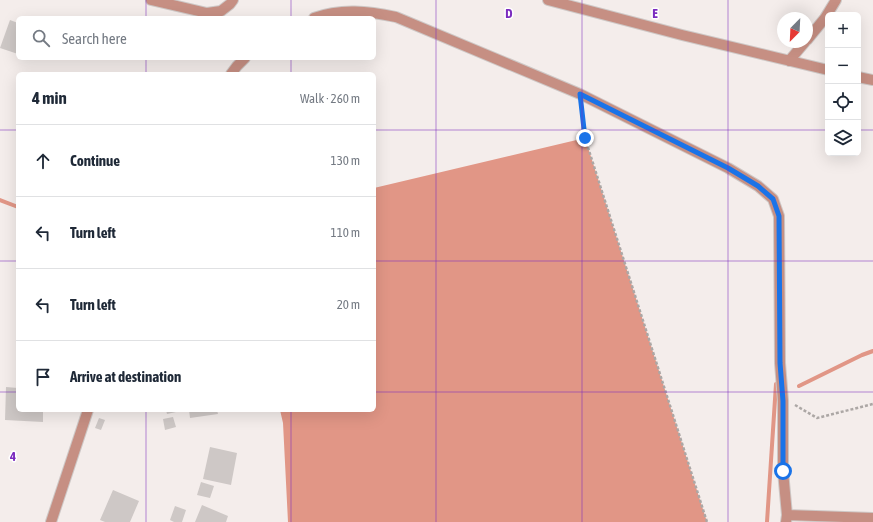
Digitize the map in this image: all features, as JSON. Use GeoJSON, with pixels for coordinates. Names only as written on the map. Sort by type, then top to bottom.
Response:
{"type":"FeatureCollection","features":[{"type":"Feature","properties":{"kind":"street"},"geometry":{"type":"LineString","coordinates":[[151,0],[207,13],[221,10],[233,0]]}},
{"type":"Feature","properties":{"kind":"street"},"geometry":{"type":"LineString","coordinates":[[548,0],[825,69]]}},
{"type":"Feature","properties":{"kind":"street"},"geometry":{"type":"LineString","coordinates":[[813,33],[825,18],[836,0]]}},
{"type":"Feature","properties":{"kind":"street"},"geometry":{"type":"LineString","coordinates":[[322,16],[343,11],[370,12],[396,17],[580,94],[728,168],[758,186],[773,199],[779,216],[780,363],[786,519],[873,518]]}},
{"type":"Feature","properties":{"kind":"street"},"geometry":{"type":"LineString","coordinates":[[790,61],[800,48]]}},
{"type":"Feature","properties":{"kind":"street"},"geometry":{"type":"LineString","coordinates":[[232,72],[243,60]]}},
{"type":"Feature","properties":{"kind":"street"},"geometry":{"type":"LineString","coordinates":[[861,78],[873,80]]}},
{"type":"Feature","properties":{"kind":"street"},"geometry":{"type":"LineString","coordinates":[[51,522],[87,412]]}},
{"type":"Feature","properties":{"kind":"path"},"geometry":{"type":"LineString","coordinates":[[580,94],[585,138],[707,522]]}},
{"type":"Feature","properties":{"kind":"path"},"geometry":{"type":"LineString","coordinates":[[782,394],[796,407],[817,418],[873,404]]}},
{"type":"Feature","properties":{"kind":"shaded area"},"geometry":{"type":"Polygon","coordinates":[[[585,138],[707,522],[288,522],[283,423],[280,412],[376,412],[376,188],[585,138]]]}},
{"type":"Feature","properties":{"kind":"building"},"geometry":{"type":"Polygon","coordinates":[[[10,20],[16,22],[16,53],[0,48],[10,20]]]}},
{"type":"Feature","properties":{"kind":"building"},"geometry":{"type":"Polygon","coordinates":[[[6,387],[16,388],[16,412],[43,412],[43,422],[5,420],[6,387]]]}},
{"type":"Feature","properties":{"kind":"building"},"geometry":{"type":"Polygon","coordinates":[[[189,412],[218,412],[218,414],[190,418],[189,412]]]}},
{"type":"Feature","properties":{"kind":"building"},"geometry":{"type":"Polygon","coordinates":[[[173,417],[176,427],[165,430],[163,419],[173,417]]]}},
{"type":"Feature","properties":{"kind":"building"},"geometry":{"type":"Polygon","coordinates":[[[99,418],[105,420],[101,430],[95,428],[99,418]]]}},
{"type":"Feature","properties":{"kind":"building"},"geometry":{"type":"Polygon","coordinates":[[[210,447],[237,453],[231,485],[203,479],[210,447]]]}},
{"type":"Feature","properties":{"kind":"building"},"geometry":{"type":"Polygon","coordinates":[[[201,482],[214,486],[210,498],[197,495],[201,482]]]}},
{"type":"Feature","properties":{"kind":"building"},"geometry":{"type":"Polygon","coordinates":[[[113,490],[139,501],[130,522],[105,522],[100,520],[113,490]]]}},
{"type":"Feature","properties":{"kind":"building"},"geometry":{"type":"Polygon","coordinates":[[[202,505],[228,516],[226,522],[195,522],[202,505]]]}},
{"type":"Feature","properties":{"kind":"building"},"geometry":{"type":"Polygon","coordinates":[[[175,506],[186,510],[182,522],[174,522],[170,520],[175,506]]]}},
{"type":"Feature","properties":{"kind":"waterway"},"geometry":{"type":"LineString","coordinates":[[0,200],[16,206]]}},
{"type":"Feature","properties":{"kind":"waterway"},"geometry":{"type":"LineString","coordinates":[[799,386],[873,351]]}},
{"type":"Feature","properties":{"kind":"waterway"},"geometry":{"type":"LineString","coordinates":[[767,522],[776,384]]}},
{"type":"Feature","properties":{"kind":"route"},"geometry":{"type":"LineString","coordinates":[[585,138],[580,94],[728,168],[758,186],[773,199],[779,216],[779,302],[780,363],[783,401],[783,471]]}}]}
